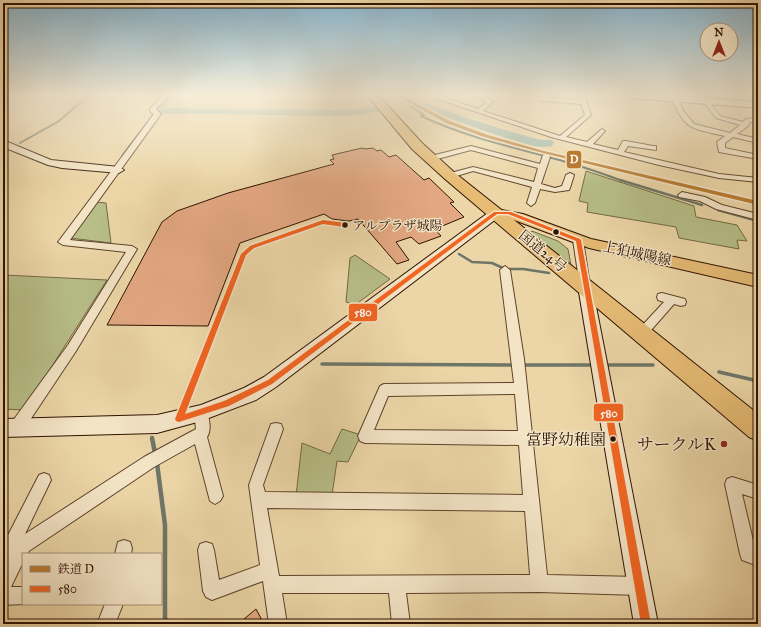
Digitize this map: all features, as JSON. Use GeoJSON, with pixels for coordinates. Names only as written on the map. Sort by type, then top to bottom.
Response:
{"type":"FeatureCollection","features":[{"type":"Feature","properties":{"kind":"highway","name":"国道24号"},"geometry":{"type":"LineString","coordinates":[[399,124],[430,159],[450,176],[758,429]]}},
{"type":"Feature","properties":{"kind":"main road","name":"上狛城陽線"},"geometry":{"type":"LineString","coordinates":[[496,213],[509,213],[578,240],[758,281]]}},
{"type":"Feature","properties":{"kind":"street"},"geometry":{"type":"LineString","coordinates":[[10,427],[72,348],[132,249],[63,242],[117,170],[148,124]]}},
{"type":"Feature","properties":{"kind":"street"},"geometry":{"type":"LineString","coordinates":[[517,124],[561,138],[659,163],[712,174],[758,180]]}},
{"type":"Feature","properties":{"kind":"street"},"geometry":{"type":"LineString","coordinates":[[561,138],[577,124]]}},
{"type":"Feature","properties":{"kind":"street"},"geometry":{"type":"LineString","coordinates":[[691,124],[692,126],[758,141]]}},
{"type":"Feature","properties":{"kind":"street"},"geometry":{"type":"LineString","coordinates":[[746,125],[741,130],[729,135],[721,142],[722,150],[758,158]]}},
{"type":"Feature","properties":{"kind":"street"},"geometry":{"type":"LineString","coordinates":[[588,145],[602,131]]}},
{"type":"Feature","properties":{"kind":"street"},"geometry":{"type":"LineString","coordinates":[[3,143],[48,162],[73,167],[117,170]]}},
{"type":"Feature","properties":{"kind":"street"},"geometry":{"type":"LineString","coordinates":[[620,153],[626,143],[653,148]]}},
{"type":"Feature","properties":{"kind":"street"},"geometry":{"type":"LineString","coordinates":[[430,159],[471,148],[543,167]]}},
{"type":"Feature","properties":{"kind":"street"},"geometry":{"type":"LineString","coordinates":[[531,203],[546,157]]}},
{"type":"Feature","properties":{"kind":"street"},"geometry":{"type":"LineString","coordinates":[[450,176],[473,169],[555,190],[566,188],[570,175]]}},
{"type":"Feature","properties":{"kind":"street"},"geometry":{"type":"LineString","coordinates":[[682,195],[702,199],[719,207],[758,217]]}},
{"type":"Feature","properties":{"kind":"street"},"geometry":{"type":"LineString","coordinates":[[10,427],[156,424],[201,413],[250,394],[270,382],[496,213]]}},
{"type":"Feature","properties":{"kind":"street"},"geometry":{"type":"LineString","coordinates":[[578,240],[646,624]]}},
{"type":"Feature","properties":{"kind":"street"},"geometry":{"type":"LineString","coordinates":[[505,270],[518,365],[530,503],[539,583]]}},
{"type":"Feature","properties":{"kind":"street"},"geometry":{"type":"LineString","coordinates":[[642,333],[672,300]]}},
{"type":"Feature","properties":{"kind":"street"},"geometry":{"type":"LineString","coordinates":[[520,388],[384,390],[365,436],[525,438]]}},
{"type":"Feature","properties":{"kind":"street"},"geometry":{"type":"LineString","coordinates":[[5,556],[149,462],[203,432],[201,413]]}},
{"type":"Feature","properties":{"kind":"street"},"geometry":{"type":"LineString","coordinates":[[276,429],[256,485],[278,624]]}},
{"type":"Feature","properties":{"kind":"street"},"geometry":{"type":"LineString","coordinates":[[199,434],[214,496]]}},
{"type":"Feature","properties":{"kind":"street"},"geometry":{"type":"LineString","coordinates":[[5,556],[44,480]]}},
{"type":"Feature","properties":{"kind":"street"},"geometry":{"type":"LineString","coordinates":[[758,492],[732,484],[748,554],[758,558]]}},
{"type":"Feature","properties":{"kind":"street"},"geometry":{"type":"LineString","coordinates":[[258,500],[530,503]]}},
{"type":"Feature","properties":{"kind":"street"},"geometry":{"type":"LineString","coordinates":[[3,586],[23,545]]}},
{"type":"Feature","properties":{"kind":"street"},"geometry":{"type":"LineString","coordinates":[[206,550],[212,591],[270,577],[396,583],[539,583],[639,586]]}},
{"type":"Feature","properties":{"kind":"street"},"geometry":{"type":"LineString","coordinates":[[396,583],[401,624]]}},
{"type":"Feature","properties":{"kind":"street"},"geometry":{"type":"LineString","coordinates":[[3,596],[22,596]]}},
{"type":"Feature","properties":{"kind":"street"},"geometry":{"type":"LineString","coordinates":[[106,624],[114,605]]}},
{"type":"Feature","properties":{"kind":"green space"},"geometry":{"type":"Polygon","coordinates":[[[586,171],[694,206],[696,217],[737,225],[747,241],[737,240],[739,249],[679,238],[676,227],[587,212],[588,203],[579,201],[586,171]]]}},
{"type":"Feature","properties":{"kind":"green space"},"geometry":{"type":"Polygon","coordinates":[[[96,202],[106,203],[111,243],[70,238],[96,202]]]}},
{"type":"Feature","properties":{"kind":"green space"},"geometry":{"type":"Polygon","coordinates":[[[532,231],[558,241],[568,249],[571,265],[570,266],[530,233],[532,231]]]}},
{"type":"Feature","properties":{"kind":"green space"},"geometry":{"type":"Polygon","coordinates":[[[355,255],[390,279],[355,305],[346,302],[350,258],[355,255]]]}},
{"type":"Feature","properties":{"kind":"green space"},"geometry":{"type":"Polygon","coordinates":[[[3,275],[107,280],[24,410],[3,409],[3,275]]]}},
{"type":"Feature","properties":{"kind":"green space"},"geometry":{"type":"Polygon","coordinates":[[[342,429],[361,435],[348,462],[337,461],[332,495],[296,496],[302,443],[330,454],[342,429]]]}},
{"type":"Feature","properties":{"kind":"building","name":"アルプラザ城陽"},"geometry":{"type":"Polygon","coordinates":[[[362,148],[373,148],[377,151],[381,150],[389,157],[396,155],[424,180],[429,178],[454,202],[450,203],[464,217],[435,229],[441,236],[419,244],[411,237],[396,242],[409,260],[397,264],[358,219],[349,221],[332,219],[324,214],[240,243],[208,326],[107,325],[162,222],[177,211],[228,193],[334,164],[330,160],[334,159],[332,155],[362,148]]]}},
{"type":"Feature","properties":{"kind":"building"},"geometry":{"type":"Polygon","coordinates":[[[256,609],[264,624],[238,624],[256,609]]]}},
{"type":"Feature","properties":{"kind":"waterway"},"geometry":{"type":"LineString","coordinates":[[20,143],[53,124]]}},
{"type":"Feature","properties":{"kind":"waterway"},"geometry":{"type":"LineString","coordinates":[[122,156],[146,124]]}},
{"type":"Feature","properties":{"kind":"waterway"},"geometry":{"type":"LineString","coordinates":[[441,124],[496,143],[573,164],[621,180]]}},
{"type":"Feature","properties":{"kind":"waterway"},"geometry":{"type":"LineString","coordinates":[[476,124],[541,144],[548,143]]}},
{"type":"Feature","properties":{"kind":"waterway"},"geometry":{"type":"LineString","coordinates":[[3,152],[8,149]]}},
{"type":"Feature","properties":{"kind":"waterway"},"geometry":{"type":"LineString","coordinates":[[3,168],[5,173],[3,174]]}},
{"type":"Feature","properties":{"kind":"waterway"},"geometry":{"type":"LineString","coordinates":[[621,180],[702,205]]}},
{"type":"Feature","properties":{"kind":"waterway"},"geometry":{"type":"LineString","coordinates":[[718,210],[758,221]]}},
{"type":"Feature","properties":{"kind":"waterway"},"geometry":{"type":"LineString","coordinates":[[459,254],[472,262],[492,263],[505,269],[523,269],[549,273]]}},
{"type":"Feature","properties":{"kind":"waterway"},"geometry":{"type":"LineString","coordinates":[[322,364],[514,365]]}},
{"type":"Feature","properties":{"kind":"waterway"},"geometry":{"type":"LineString","coordinates":[[522,365],[590,365]]}},
{"type":"Feature","properties":{"kind":"waterway"},"geometry":{"type":"LineString","coordinates":[[606,365],[653,365]]}},
{"type":"Feature","properties":{"kind":"waterway"},"geometry":{"type":"LineString","coordinates":[[719,372],[758,381]]}},
{"type":"Feature","properties":{"kind":"waterway"},"geometry":{"type":"LineString","coordinates":[[152,438],[155,453]]}},
{"type":"Feature","properties":{"kind":"waterway"},"geometry":{"type":"LineString","coordinates":[[157,463],[165,525],[165,618],[168,624]]}},
{"type":"Feature","properties":{"kind":"rail line","name":"D"},"geometry":{"type":"LineString","coordinates":[[454,124],[486,136],[543,152],[758,203]]}},
{"type":"Feature","properties":{"kind":"transit line","name":"580"},"geometry":{"type":"LineString","coordinates":[[179,419],[226,404],[270,382],[496,213],[509,213],[578,240],[646,624]]}},
{"type":"Feature","properties":{"kind":"transit line","name":"580"},"geometry":{"type":"LineString","coordinates":[[179,419],[244,254],[252,247],[323,222],[345,225]]}},
{"type":"Feature","properties":{"kind":"place","name":"アルプラザ城陽"},"geometry":{"type":"Point","coordinates":[345,225]}},
{"type":"Feature","properties":{"kind":"place","name":"富野幼稚園"},"geometry":{"type":"Point","coordinates":[613,439]}},
{"type":"Feature","properties":{"kind":"place","name":"サークルK"},"geometry":{"type":"Point","coordinates":[724,444]}}]}
